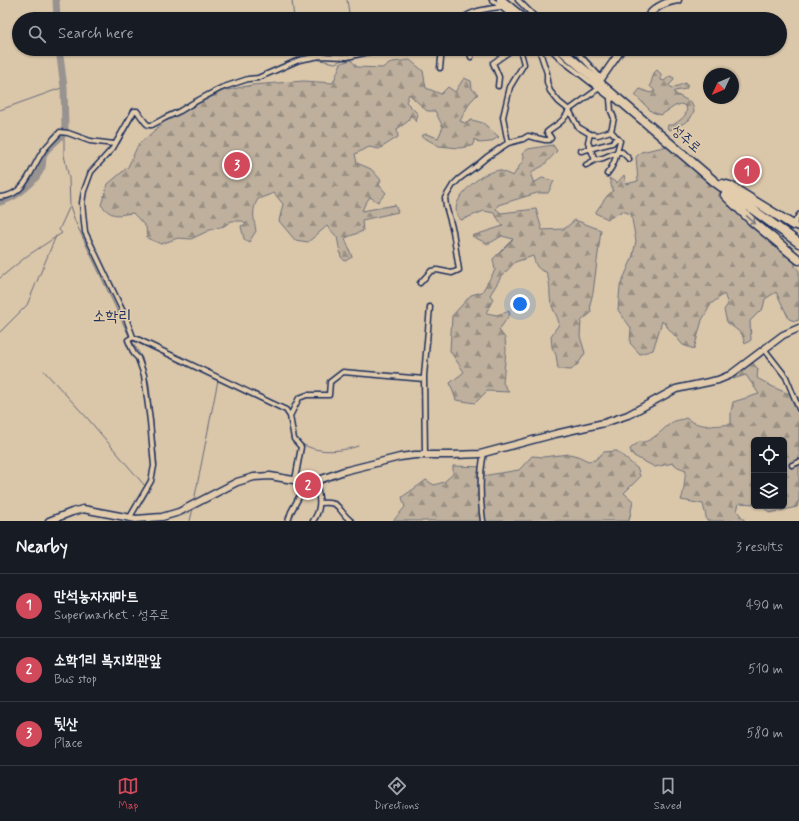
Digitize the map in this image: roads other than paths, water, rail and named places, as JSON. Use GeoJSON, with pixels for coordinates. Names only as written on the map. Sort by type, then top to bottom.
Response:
{"type":"FeatureCollection","features":[{"type":"Feature","properties":{"kind":"highway"},"geometry":{"type":"LineString","coordinates":[[510,0],[523,12]]}},
{"type":"Feature","properties":{"kind":"highway"},"geometry":{"type":"LineString","coordinates":[[501,4],[513,12]]}},
{"type":"Feature","properties":{"kind":"highway","name":"성주로"},"geometry":{"type":"LineString","coordinates":[[568,56],[719,183],[799,243]]}},
{"type":"Feature","properties":{"kind":"highway","name":"성주로"},"geometry":{"type":"LineString","coordinates":[[573,56],[599,83],[719,183],[799,240]]}},
{"type":"Feature","properties":{"kind":"highway"},"geometry":{"type":"LineString","coordinates":[[796,227],[730,186],[719,183],[719,188],[752,221],[799,260]]}},
{"type":"Feature","properties":{"kind":"street"},"geometry":{"type":"LineString","coordinates":[[492,0],[501,4],[509,12]]}},
{"type":"Feature","properties":{"kind":"street"},"geometry":{"type":"LineString","coordinates":[[518,0],[530,12]]}},
{"type":"Feature","properties":{"kind":"street"},"geometry":{"type":"LineString","coordinates":[[652,12],[664,4],[678,0]]}},
{"type":"Feature","properties":{"kind":"street"},"geometry":{"type":"LineString","coordinates":[[475,12],[501,4]]}},
{"type":"Feature","properties":{"kind":"street"},"geometry":{"type":"LineString","coordinates":[[295,480],[301,448],[294,438],[290,416],[286,410],[133,337],[126,318],[86,232],[82,199],[86,182],[91,172],[111,151],[134,112],[137,111],[148,125],[152,125],[180,112],[221,88],[248,79],[258,78],[299,60],[320,56],[351,56]]}},
{"type":"Feature","properties":{"kind":"street"},"geometry":{"type":"LineString","coordinates":[[440,68],[441,56]]}},
{"type":"Feature","properties":{"kind":"street"},"geometry":{"type":"LineString","coordinates":[[498,86],[499,76],[493,63],[503,56]]}},
{"type":"Feature","properties":{"kind":"street"},"geometry":{"type":"LineString","coordinates":[[508,142],[503,117],[510,87],[524,64],[522,56]]}},
{"type":"Feature","properties":{"kind":"street"},"geometry":{"type":"LineString","coordinates":[[541,56],[547,73],[547,82],[550,91],[559,102],[569,110],[578,127],[590,134],[598,135],[610,131]]}},
{"type":"Feature","properties":{"kind":"street"},"geometry":{"type":"LineString","coordinates":[[558,56],[563,61],[599,83]]}},
{"type":"Feature","properties":{"kind":"street"},"geometry":{"type":"LineString","coordinates":[[579,56],[610,99],[610,105],[614,118],[610,131]]}},
{"type":"Feature","properties":{"kind":"street"},"geometry":{"type":"LineString","coordinates":[[420,284],[431,271],[437,270],[452,273],[459,270],[453,230],[445,198],[453,185],[508,142],[523,139],[528,136],[549,140],[551,138],[547,132],[560,123],[567,115],[569,110],[599,83],[617,56]]}},
{"type":"Feature","properties":{"kind":"street"},"geometry":{"type":"LineString","coordinates":[[610,99],[625,104]]}},
{"type":"Feature","properties":{"kind":"street"},"geometry":{"type":"LineString","coordinates":[[607,174],[613,167],[620,141],[610,131]]}},
{"type":"Feature","properties":{"kind":"street"},"geometry":{"type":"LineString","coordinates":[[0,197],[10,194],[23,185],[28,179],[43,151],[60,132],[68,133],[90,141],[116,142]]}},
{"type":"Feature","properties":{"kind":"street"},"geometry":{"type":"LineString","coordinates":[[590,134],[588,142],[595,160]]}},
{"type":"Feature","properties":{"kind":"street"},"geometry":{"type":"LineString","coordinates":[[581,151],[612,143],[617,138]]}},
{"type":"Feature","properties":{"kind":"street"},"geometry":{"type":"LineString","coordinates":[[586,165],[617,152],[622,152],[629,158]]}},
{"type":"Feature","properties":{"kind":"street"},"geometry":{"type":"LineString","coordinates":[[796,227],[799,214]]}},
{"type":"Feature","properties":{"kind":"street"},"geometry":{"type":"LineString","coordinates":[[425,455],[424,379],[430,307]]}},
{"type":"Feature","properties":{"kind":"street"},"geometry":{"type":"LineString","coordinates":[[288,521],[291,512],[306,484],[344,471],[400,457],[484,453],[617,419],[676,390],[710,382],[730,375],[783,336],[799,328]]}},
{"type":"Feature","properties":{"kind":"street"},"geometry":{"type":"LineString","coordinates":[[133,337],[128,340],[134,354],[138,358],[144,375],[154,466],[151,481],[134,519]]}},
{"type":"Feature","properties":{"kind":"street"},"geometry":{"type":"LineString","coordinates":[[765,350],[786,377],[799,409]]}},
{"type":"Feature","properties":{"kind":"street"},"geometry":{"type":"LineString","coordinates":[[290,416],[299,398],[308,395],[329,395],[330,382],[343,372],[424,379]]}},
{"type":"Feature","properties":{"kind":"street"},"geometry":{"type":"LineString","coordinates":[[483,521],[480,511],[480,481],[484,453]]}},
{"type":"Feature","properties":{"kind":"street"},"geometry":{"type":"LineString","coordinates":[[792,465],[799,462]]}},
{"type":"Feature","properties":{"kind":"street"},"geometry":{"type":"LineString","coordinates":[[49,521],[83,509],[134,519],[162,518],[179,512],[237,482],[254,477],[270,476],[313,482]]}},
{"type":"Feature","properties":{"kind":"street"},"geometry":{"type":"LineString","coordinates":[[313,482],[320,503],[317,515],[313,521]]}},
{"type":"Feature","properties":{"kind":"street"},"geometry":{"type":"LineString","coordinates":[[320,503],[331,502],[336,504],[351,521]]}},
{"type":"Feature","properties":{"kind":"street"},"geometry":{"type":"LineString","coordinates":[[317,515],[318,521]]}},
{"type":"Feature","properties":{"kind":"waterway"},"geometry":{"type":"LineString","coordinates":[[56,0],[57,12]]}},
{"type":"Feature","properties":{"kind":"waterway"},"geometry":{"type":"LineString","coordinates":[[292,0],[293,12]]}},
{"type":"Feature","properties":{"kind":"waterway"},"geometry":{"type":"LineString","coordinates":[[347,0],[349,12]]}},
{"type":"Feature","properties":{"kind":"waterway"},"geometry":{"type":"LineString","coordinates":[[0,202],[19,193],[30,184],[42,167],[44,154],[61,136],[65,129],[64,87],[60,56]]}},
{"type":"Feature","properties":{"kind":"waterway"},"geometry":{"type":"LineString","coordinates":[[315,59],[335,63],[345,59]]}},
{"type":"Feature","properties":{"kind":"waterway"},"geometry":{"type":"LineString","coordinates":[[296,63],[305,61]]}},
{"type":"Feature","properties":{"kind":"waterway"},"geometry":{"type":"LineString","coordinates":[[232,86],[262,78]]}},
{"type":"Feature","properties":{"kind":"waterway"},"geometry":{"type":"LineString","coordinates":[[0,110],[64,87]]}},
{"type":"Feature","properties":{"kind":"waterway"},"geometry":{"type":"LineString","coordinates":[[193,105],[208,97]]}},
{"type":"Feature","properties":{"kind":"waterway"},"geometry":{"type":"LineString","coordinates":[[118,143],[119,144],[133,119],[137,115],[147,127],[152,128],[160,123]]}},
{"type":"Feature","properties":{"kind":"waterway"},"geometry":{"type":"LineString","coordinates":[[65,130],[99,140]]}},
{"type":"Feature","properties":{"kind":"waterway"},"geometry":{"type":"LineString","coordinates":[[64,135],[64,155],[69,178],[70,206],[75,221],[130,338]]}},
{"type":"Feature","properties":{"kind":"waterway"},"geometry":{"type":"LineString","coordinates":[[110,142],[114,140],[116,141]]}},
{"type":"Feature","properties":{"kind":"waterway"},"geometry":{"type":"LineString","coordinates":[[0,278],[27,256],[62,233],[59,230],[69,208]]}},
{"type":"Feature","properties":{"kind":"waterway"},"geometry":{"type":"LineString","coordinates":[[0,332],[27,305],[56,236]]}},
{"type":"Feature","properties":{"kind":"waterway"},"geometry":{"type":"LineString","coordinates":[[131,340],[209,375]]}},
{"type":"Feature","properties":{"kind":"waterway"},"geometry":{"type":"LineString","coordinates":[[132,341],[142,358],[149,384],[157,464],[149,489],[135,512]]}},
{"type":"Feature","properties":{"kind":"waterway"},"geometry":{"type":"LineString","coordinates":[[44,371],[89,420],[145,486]]}},
{"type":"Feature","properties":{"kind":"waterway"},"geometry":{"type":"LineString","coordinates":[[194,501],[217,379]]}},
{"type":"Feature","properties":{"kind":"waterway"},"geometry":{"type":"LineString","coordinates":[[220,381],[260,400]]}},
{"type":"Feature","properties":{"kind":"waterway"},"geometry":{"type":"LineString","coordinates":[[299,442],[313,449],[328,451],[344,450],[358,446]]}},
{"type":"Feature","properties":{"kind":"waterway"},"geometry":{"type":"LineString","coordinates":[[190,521],[193,508]]}},
{"type":"Feature","properties":{"kind":"place","name":"뒷산"},"geometry":{"type":"Point","coordinates":[237,165]}},
{"type":"Feature","properties":{"kind":"place","name":"만석농자재마트"},"geometry":{"type":"Point","coordinates":[747,171]}},
{"type":"Feature","properties":{"kind":"place","name":"소학1리 복지회관앞"},"geometry":{"type":"Point","coordinates":[308,485]}},
{"type":"Feature","properties":{"kind":"district","name":"소학리"},"geometry":{"type":"Point","coordinates":[112,316]}}]}
